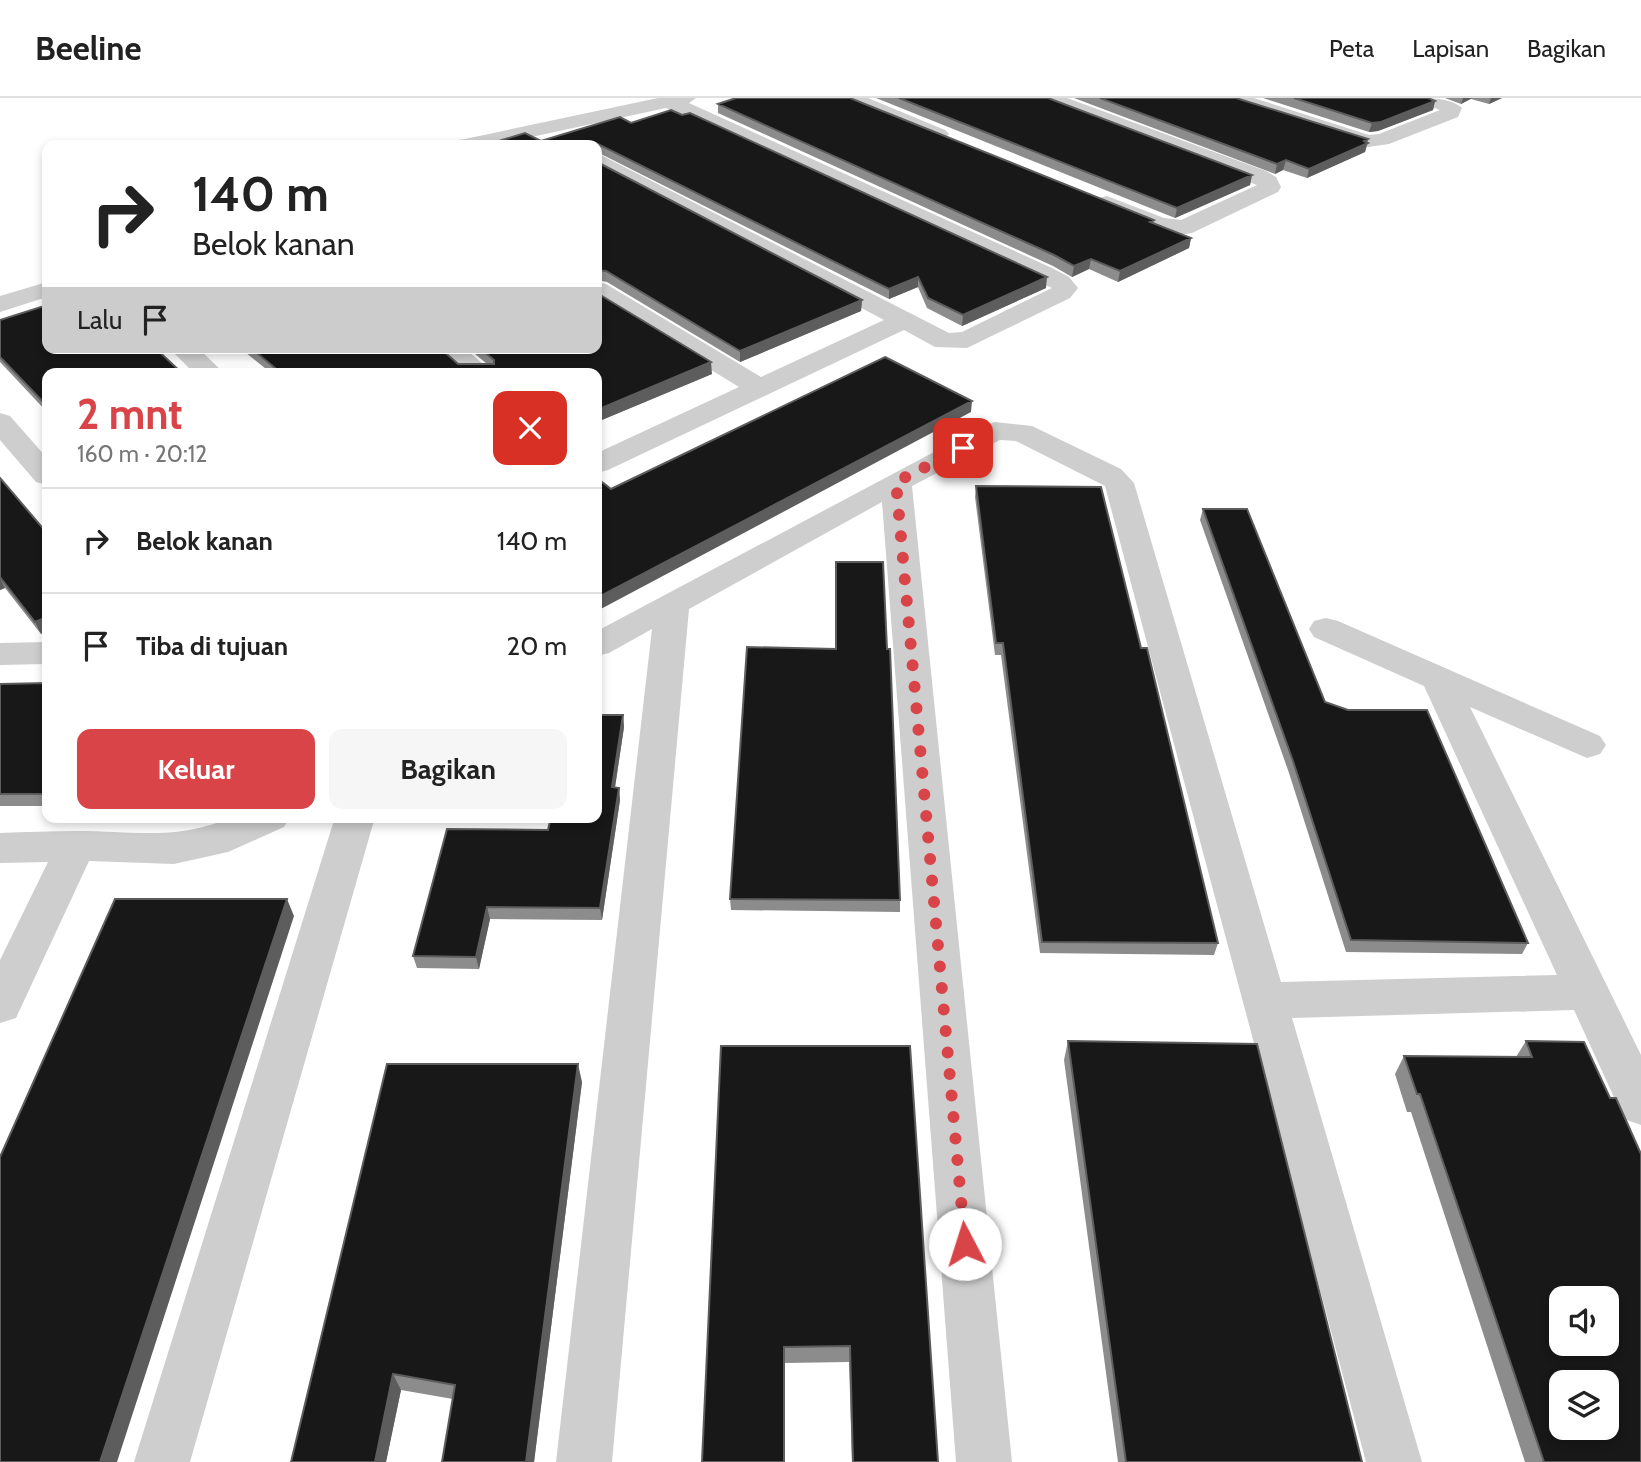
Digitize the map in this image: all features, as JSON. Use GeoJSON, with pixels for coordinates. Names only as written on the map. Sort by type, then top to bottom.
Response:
{"type":"FeatureCollection","features":[{"type":"Feature","properties":{"kind":"street"},"geometry":{"type":"LineString","coordinates":[[851,98],[954,140]]}},
{"type":"Feature","properties":{"kind":"street"},"geometry":{"type":"LineString","coordinates":[[1048,98],[1258,176],[1268,182],[1270,187],[1184,228],[1158,224],[1082,193]]}},
{"type":"Feature","properties":{"kind":"street"},"geometry":{"type":"LineString","coordinates":[[1233,98],[1368,141],[1382,140],[1451,113],[1452,108],[1426,98]]}},
{"type":"Feature","properties":{"kind":"street"},"geometry":{"type":"LineString","coordinates":[[486,140],[677,100],[1043,273],[1060,282],[1065,288],[1061,293],[967,340],[944,341],[602,162]]}},
{"type":"Feature","properties":{"kind":"street"},"geometry":{"type":"LineString","coordinates":[[537,128],[560,140]]}},
{"type":"Feature","properties":{"kind":"street"},"geometry":{"type":"LineString","coordinates":[[0,304],[42,291]]}},
{"type":"Feature","properties":{"kind":"street"},"geometry":{"type":"LineString","coordinates":[[602,292],[760,388]]}},
{"type":"Feature","properties":{"kind":"street"},"geometry":{"type":"LineString","coordinates":[[602,459],[905,320]]}},
{"type":"Feature","properties":{"kind":"street"},"geometry":{"type":"LineString","coordinates":[[189,354],[204,368]]}},
{"type":"Feature","properties":{"kind":"street"},"geometry":{"type":"LineString","coordinates":[[454,354],[473,368]]}},
{"type":"Feature","properties":{"kind":"street"},"geometry":{"type":"LineString","coordinates":[[0,422],[42,470]]}},
{"type":"Feature","properties":{"kind":"street"},"geometry":{"type":"LineString","coordinates":[[602,642],[995,431],[1022,432],[1110,475],[1119,483],[1394,1462]]}},
{"type":"Feature","properties":{"kind":"street"},"geometry":{"type":"LineString","coordinates":[[896,482],[984,1462]]}},
{"type":"Feature","properties":{"kind":"street"},"geometry":{"type":"LineString","coordinates":[[584,1462],[672,606]]}},
{"type":"Feature","properties":{"kind":"street"},"geometry":{"type":"LineString","coordinates":[[1326,629],[1587,745]]}},
{"type":"Feature","properties":{"kind":"street"},"geometry":{"type":"LineString","coordinates":[[0,654],[42,653]]}},
{"type":"Feature","properties":{"kind":"street"},"geometry":{"type":"LineString","coordinates":[[1439,681],[1641,1104]]}},
{"type":"Feature","properties":{"kind":"street"},"geometry":{"type":"LineString","coordinates":[[0,848],[76,846],[174,849],[214,842],[257,823]]}},
{"type":"Feature","properties":{"kind":"street"},"geometry":{"type":"LineString","coordinates":[[162,1462],[353,823]]}},
{"type":"Feature","properties":{"kind":"street"},"geometry":{"type":"LineString","coordinates":[[0,1005],[76,846]]}},
{"type":"Feature","properties":{"kind":"street"},"geometry":{"type":"LineString","coordinates":[[1266,1001],[1587,992]]}},
{"type":"Feature","properties":{"kind":"building"},"geometry":{"type":"Polygon","coordinates":[[[736,98],[850,98],[1154,220],[1150,222],[1191,238],[1120,271],[1091,259],[1074,266],[718,104],[736,98]]]}},
{"type":"Feature","properties":{"kind":"building"},"geometry":{"type":"Polygon","coordinates":[[[899,98],[1048,98],[1252,175],[1177,208],[899,98]]]}},
{"type":"Feature","properties":{"kind":"building"},"geometry":{"type":"Polygon","coordinates":[[[1100,98],[1236,98],[1368,139],[1364,141],[1368,143],[1309,169],[1286,160],[1277,164],[1100,98]]]}},
{"type":"Feature","properties":{"kind":"building"},"geometry":{"type":"Polygon","coordinates":[[[1294,98],[1428,98],[1435,101],[1372,123],[1294,98]]]}},
{"type":"Feature","properties":{"kind":"building"},"geometry":{"type":"Polygon","coordinates":[[[671,110],[682,115],[690,113],[1047,277],[963,315],[928,298],[918,277],[889,289],[602,146],[602,140],[544,140],[620,117],[631,123],[671,110]]]}},
{"type":"Feature","properties":{"kind":"building"},"geometry":{"type":"Polygon","coordinates":[[[525,133],[539,140],[502,140],[525,133]]]}},
{"type":"Feature","properties":{"kind":"building"},"geometry":{"type":"Polygon","coordinates":[[[602,165],[862,300],[740,351],[602,271],[602,165]]]}},
{"type":"Feature","properties":{"kind":"building"},"geometry":{"type":"Polygon","coordinates":[[[602,296],[711,362],[602,408],[602,368],[275,368],[258,354],[447,354],[458,364],[494,364],[494,360],[487,354],[602,354],[602,296]]]}},
{"type":"Feature","properties":{"kind":"building"},"geometry":{"type":"Polygon","coordinates":[[[42,307],[42,354],[161,354],[177,368],[42,368],[42,401],[0,357],[0,320],[42,307]]]}},
{"type":"Feature","properties":{"kind":"building"},"geometry":{"type":"Polygon","coordinates":[[[885,357],[972,401],[602,595],[602,482],[611,489],[885,357]]]}},
{"type":"Feature","properties":{"kind":"building"},"geometry":{"type":"Polygon","coordinates":[[[0,478],[42,527],[42,619],[35,622],[0,577],[0,478]]]}},
{"type":"Feature","properties":{"kind":"building"},"geometry":{"type":"Polygon","coordinates":[[[976,486],[1101,487],[1141,648],[1147,648],[1218,943],[1042,942],[1003,643],[996,643],[976,486]]]}},
{"type":"Feature","properties":{"kind":"building"},"geometry":{"type":"Polygon","coordinates":[[[1203,509],[1247,509],[1325,702],[1348,710],[1427,710],[1528,943],[1351,940],[1293,761],[1203,509]]]}},
{"type":"Feature","properties":{"kind":"building"},"geometry":{"type":"Polygon","coordinates":[[[836,562],[883,562],[887,649],[890,649],[900,900],[730,899],[747,647],[836,649],[836,562]]]}},
{"type":"Feature","properties":{"kind":"building"},"geometry":{"type":"Polygon","coordinates":[[[42,683],[42,794],[0,794],[0,684],[42,683]]]}},
{"type":"Feature","properties":{"kind":"building"},"geometry":{"type":"Polygon","coordinates":[[[602,715],[623,715],[612,787],[619,788],[600,908],[487,907],[476,957],[413,956],[447,829],[548,830],[550,823],[602,823],[602,715]]]}},
{"type":"Feature","properties":{"kind":"building"},"geometry":{"type":"Polygon","coordinates":[[[115,899],[287,899],[100,1462],[0,1462],[0,1157],[115,899]]]}},
{"type":"Feature","properties":{"kind":"building"},"geometry":{"type":"Polygon","coordinates":[[[1068,1041],[1257,1044],[1362,1462],[1126,1462],[1068,1041]]]}},
{"type":"Feature","properties":{"kind":"building"},"geometry":{"type":"Polygon","coordinates":[[[1526,1041],[1584,1042],[1610,1098],[1616,1098],[1641,1154],[1641,1462],[1544,1462],[1420,1094],[1417,1094],[1404,1056],[1532,1057],[1526,1041]]]}},
{"type":"Feature","properties":{"kind":"building"},"geometry":{"type":"Polygon","coordinates":[[[721,1046],[910,1046],[938,1462],[853,1462],[850,1346],[784,1347],[784,1462],[702,1462],[721,1046]]]}},
{"type":"Feature","properties":{"kind":"building"},"geometry":{"type":"Polygon","coordinates":[[[387,1064],[578,1064],[526,1462],[442,1462],[455,1385],[393,1374],[375,1462],[291,1462],[387,1064]]]}},
{"type":"Feature","properties":{"kind":"route"},"geometry":{"type":"LineString","coordinates":[[963,448],[896,482],[965,1244]]}}]}
